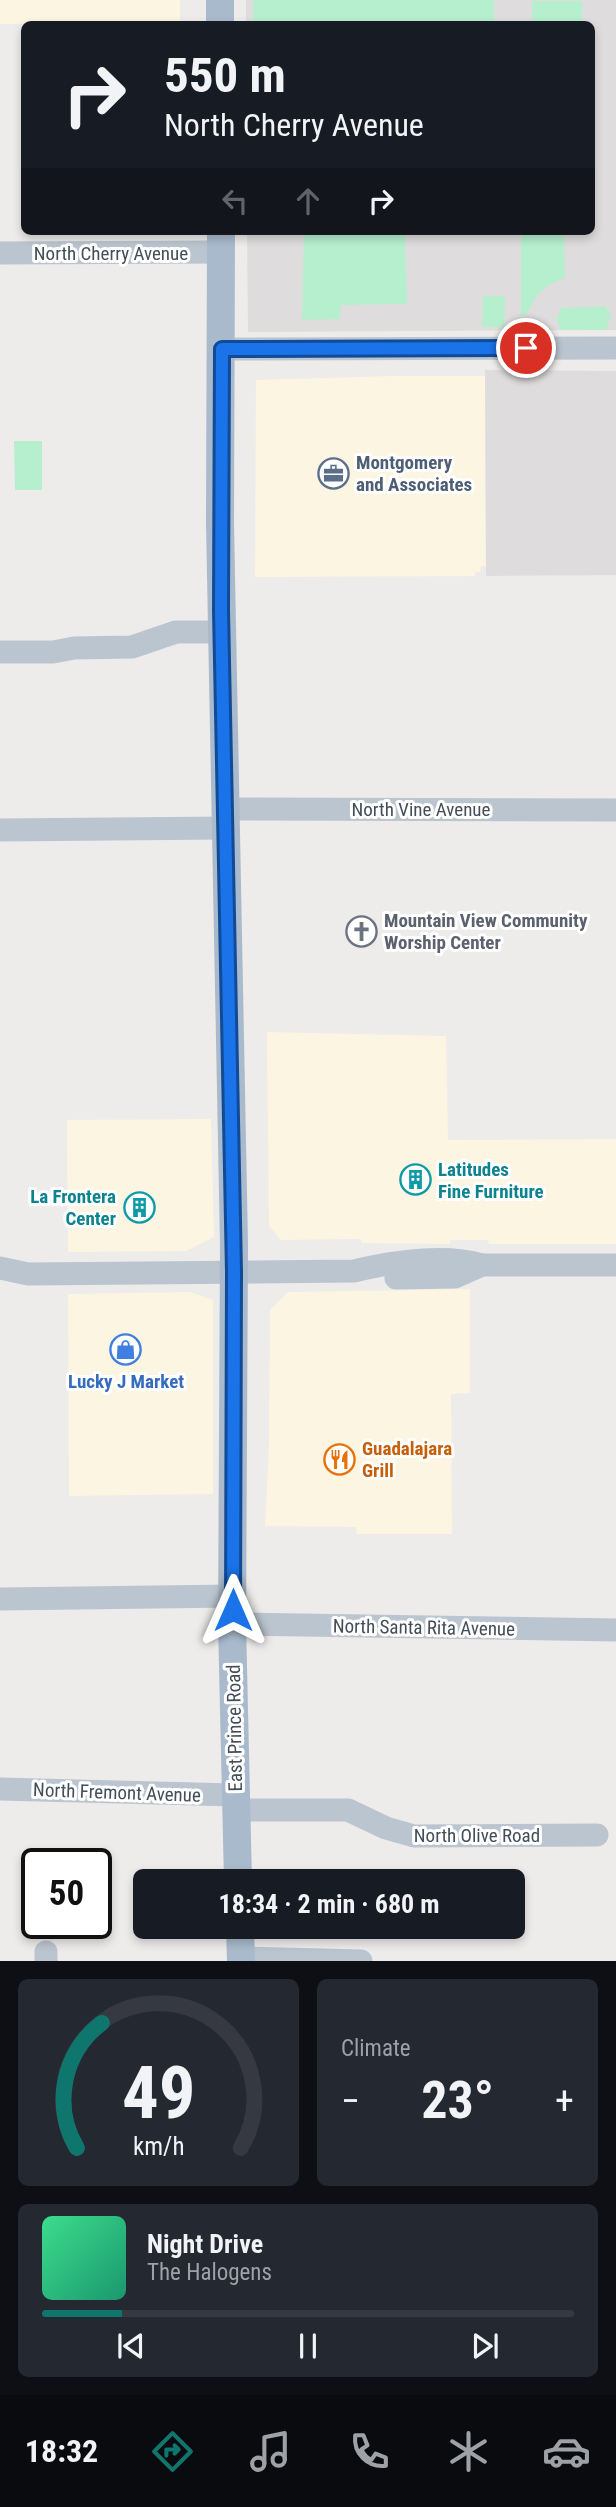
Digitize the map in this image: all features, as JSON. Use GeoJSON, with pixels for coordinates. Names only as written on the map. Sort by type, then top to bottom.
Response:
{"type":"FeatureCollection","features":[{"type":"Feature","properties":{"kind":"main road"},"geometry":{"type":"LineString","coordinates":[[220,0],[220,21]]}},
{"type":"Feature","properties":{"kind":"main road","name":"East Prince Road"},"geometry":{"type":"LineString","coordinates":[[221,242],[222,632],[234,1272],[232,1624],[238,1869]]}},
{"type":"Feature","properties":{"kind":"main road"},"geometry":{"type":"LineString","coordinates":[[240,1939],[241,1960]]}},
{"type":"Feature","properties":{"kind":"street","name":"North Cherry Avenue"},"geometry":{"type":"LineString","coordinates":[[0,253],[221,242]]}},
{"type":"Feature","properties":{"kind":"street"},"geometry":{"type":"LineString","coordinates":[[222,349],[616,348]]}},
{"type":"Feature","properties":{"kind":"street"},"geometry":{"type":"LineString","coordinates":[[0,652],[132,647],[176,632],[222,632]]}},
{"type":"Feature","properties":{"kind":"street","name":"North Vine Avenue"},"geometry":{"type":"LineString","coordinates":[[0,830],[225,818],[616,810]]}},
{"type":"Feature","properties":{"kind":"street"},"geometry":{"type":"LineString","coordinates":[[0,1268],[28,1274],[354,1271],[386,1263],[465,1260],[482,1265],[616,1265]]}},
{"type":"Feature","properties":{"kind":"street"},"geometry":{"type":"LineString","coordinates":[[0,1283],[28,1274]]}},
{"type":"Feature","properties":{"kind":"street"},"geometry":{"type":"LineString","coordinates":[[0,1599],[233,1596]]}},
{"type":"Feature","properties":{"kind":"street","name":"North Santa Rita Avenue"},"geometry":{"type":"LineString","coordinates":[[232,1624],[616,1630]]}},
{"type":"Feature","properties":{"kind":"street","name":"North Fremont Avenue"},"geometry":{"type":"LineString","coordinates":[[0,1789],[235,1803]]}},
{"type":"Feature","properties":{"kind":"street","name":"North Olive Road"},"geometry":{"type":"LineString","coordinates":[[235,1803],[348,1810],[386,1828],[414,1836],[597,1835]]}},
{"type":"Feature","properties":{"kind":"street"},"geometry":{"type":"LineString","coordinates":[[241,1960],[361,1961]]}},
{"type":"Feature","properties":{"kind":"shaded area"},"geometry":{"type":"Polygon","coordinates":[[[0,0],[180,0],[180,21],[21,21],[21,24],[0,24],[0,0]]]}},
{"type":"Feature","properties":{"kind":"shaded area"},"geometry":{"type":"Polygon","coordinates":[[[246,0],[616,0],[616,330],[248,332],[247,235],[595,235],[595,21],[246,21],[246,0]]]}},
{"type":"Feature","properties":{"kind":"shaded area"},"geometry":{"type":"Polygon","coordinates":[[[485,370],[616,371],[616,575],[486,576],[485,370]]]}},
{"type":"Feature","properties":{"kind":"shaded area"},"geometry":{"type":"Polygon","coordinates":[[[485,376],[486,566],[481,566],[480,572],[475,572],[475,576],[255,577],[256,380],[485,376]]]}},
{"type":"Feature","properties":{"kind":"shaded area"},"geometry":{"type":"Polygon","coordinates":[[[267,1032],[446,1036],[448,1140],[616,1139],[616,1244],[489,1244],[488,1240],[450,1240],[450,1244],[362,1243],[361,1239],[281,1240],[269,1226],[267,1032]]]}},
{"type":"Feature","properties":{"kind":"shaded area"},"geometry":{"type":"Polygon","coordinates":[[[211,1119],[214,1237],[186,1251],[68,1252],[67,1120],[211,1119]]]}},
{"type":"Feature","properties":{"kind":"shaded area"},"geometry":{"type":"Polygon","coordinates":[[[470,1289],[470,1393],[451,1394],[452,1534],[357,1534],[356,1527],[265,1526],[269,1447],[270,1310],[288,1292],[470,1289]]]}},
{"type":"Feature","properties":{"kind":"shaded area"},"geometry":{"type":"Polygon","coordinates":[[[190,1292],[213,1300],[213,1494],[69,1496],[68,1294],[190,1292]]]}},
{"type":"Feature","properties":{"kind":"green space"},"geometry":{"type":"Polygon","coordinates":[[[253,0],[494,0],[494,21],[253,21],[253,0]]]}},
{"type":"Feature","properties":{"kind":"green space"},"geometry":{"type":"Polygon","coordinates":[[[532,1],[582,1],[582,21],[532,21],[532,1]]]}},
{"type":"Feature","properties":{"kind":"green space"},"geometry":{"type":"Polygon","coordinates":[[[304,235],[405,235],[407,304],[341,305],[340,319],[302,320],[304,235]]]}},
{"type":"Feature","properties":{"kind":"green space"},"geometry":{"type":"Polygon","coordinates":[[[521,235],[564,235],[565,278],[541,291],[521,318],[521,235]]]}},
{"type":"Feature","properties":{"kind":"green space"},"geometry":{"type":"Polygon","coordinates":[[[483,296],[505,296],[504,327],[482,327],[483,296]]]}},
{"type":"Feature","properties":{"kind":"green space"},"geometry":{"type":"Polygon","coordinates":[[[605,306],[611,315],[606,330],[560,330],[557,319],[561,308],[605,306]]]}},
{"type":"Feature","properties":{"kind":"green space"},"geometry":{"type":"Polygon","coordinates":[[[14,441],[42,441],[42,490],[15,490],[14,441]]]}},
{"type":"Feature","properties":{"kind":"place","name":"Montgomery and Associates"},"geometry":{"type":"Point","coordinates":[333,473]}},
{"type":"Feature","properties":{"kind":"place","name":"Mountain View Community Worship Center"},"geometry":{"type":"Point","coordinates":[361,931]}},
{"type":"Feature","properties":{"kind":"place","name":"Latitudes Fine Furniture"},"geometry":{"type":"Point","coordinates":[415,1180]}},
{"type":"Feature","properties":{"kind":"place","name":"La Frontera Center"},"geometry":{"type":"Point","coordinates":[139,1207]}},
{"type":"Feature","properties":{"kind":"place","name":"Lucky J Market"},"geometry":{"type":"Point","coordinates":[126,1350]}},
{"type":"Feature","properties":{"kind":"place","name":"Guadalajara Grill"},"geometry":{"type":"Point","coordinates":[339,1459]}},
{"type":"Feature","properties":{"kind":"route"},"geometry":{"type":"LineString","coordinates":[[233,1610],[234,1272],[221,610],[222,349],[526,348]]}}]}
